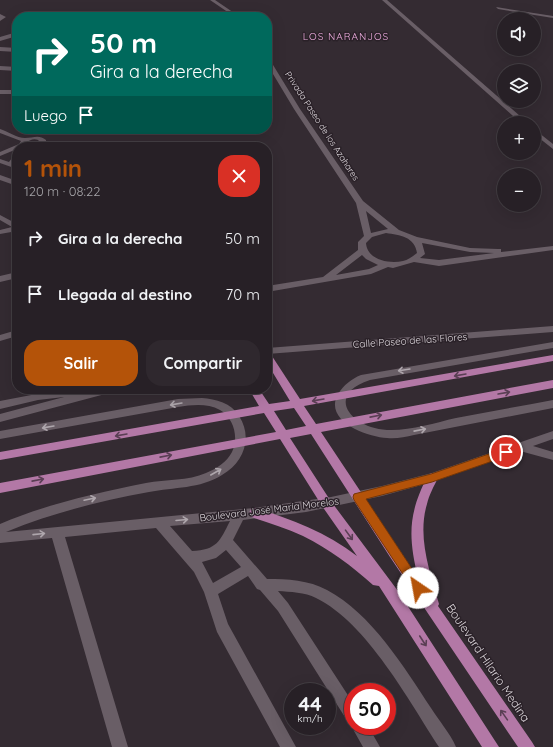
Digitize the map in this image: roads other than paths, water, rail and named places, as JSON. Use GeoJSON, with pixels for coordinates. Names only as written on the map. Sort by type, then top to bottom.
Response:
{"type":"FeatureCollection","features":[{"type":"Feature","properties":{"kind":"main road"},"geometry":{"type":"LineString","coordinates":[[0,456],[553,358]]}},
{"type":"Feature","properties":{"kind":"main road","name":"Boulevard Hilario Medina"},"geometry":{"type":"LineString","coordinates":[[272,363],[306,418],[435,613],[527,747]]}},
{"type":"Feature","properties":{"kind":"main road"},"geometry":{"type":"LineString","coordinates":[[0,488],[553,384]]}},
{"type":"Feature","properties":{"kind":"main road"},"geometry":{"type":"LineString","coordinates":[[257,394],[326,503],[393,595],[491,747]]}},
{"type":"Feature","properties":{"kind":"main road"},"geometry":{"type":"LineString","coordinates":[[432,478],[420,506],[417,525],[418,548],[435,613]]}},
{"type":"Feature","properties":{"kind":"main road"},"geometry":{"type":"LineString","coordinates":[[255,513],[294,525],[321,538],[362,567],[393,595]]}},
{"type":"Feature","properties":{"kind":"street"},"geometry":{"type":"LineString","coordinates":[[212,0],[232,12]]}},
{"type":"Feature","properties":{"kind":"street"},"geometry":{"type":"LineString","coordinates":[[384,0],[517,116]]}},
{"type":"Feature","properties":{"kind":"street"},"geometry":{"type":"LineString","coordinates":[[498,8],[525,12]]}},
{"type":"Feature","properties":{"kind":"street"},"geometry":{"type":"LineString","coordinates":[[0,15],[4,17],[0,20]]}},
{"type":"Feature","properties":{"kind":"street"},"geometry":{"type":"LineString","coordinates":[[541,15],[553,17]]}},
{"type":"Feature","properties":{"kind":"street"},"geometry":{"type":"LineString","coordinates":[[541,15],[553,21]]}},
{"type":"Feature","properties":{"kind":"street"},"geometry":{"type":"LineString","coordinates":[[0,39],[12,35]]}},
{"type":"Feature","properties":{"kind":"street"},"geometry":{"type":"LineString","coordinates":[[0,49],[12,50]]}},
{"type":"Feature","properties":{"kind":"street"},"geometry":{"type":"LineString","coordinates":[[0,68],[12,69]]}},
{"type":"Feature","properties":{"kind":"street","name":"Privada Paseo de los Azahares"},"geometry":{"type":"LineString","coordinates":[[272,68],[297,109],[360,203],[396,231]]}},
{"type":"Feature","properties":{"kind":"street"},"geometry":{"type":"LineString","coordinates":[[0,92],[12,92]]}},
{"type":"Feature","properties":{"kind":"street"},"geometry":{"type":"LineString","coordinates":[[0,131],[21,142]]}},
{"type":"Feature","properties":{"kind":"street"},"geometry":{"type":"LineString","coordinates":[[28,142],[40,135],[43,142]]}},
{"type":"Feature","properties":{"kind":"street"},"geometry":{"type":"LineString","coordinates":[[541,137],[553,147]]}},
{"type":"Feature","properties":{"kind":"street"},"geometry":{"type":"LineString","coordinates":[[0,154],[12,149]]}},
{"type":"Feature","properties":{"kind":"street"},"geometry":{"type":"LineString","coordinates":[[0,160],[12,165]]}},
{"type":"Feature","properties":{"kind":"street"},"geometry":{"type":"LineString","coordinates":[[0,176],[12,182]]}},
{"type":"Feature","properties":{"kind":"street","name":"Privada Paseo de los Azahares"},"geometry":{"type":"LineString","coordinates":[[360,203],[368,235]]}},
{"type":"Feature","properties":{"kind":"street"},"geometry":{"type":"LineString","coordinates":[[0,217],[12,225]]}},
{"type":"Feature","properties":{"kind":"street"},"geometry":{"type":"LineString","coordinates":[[0,232],[12,229]]}},
{"type":"Feature","properties":{"kind":"street"},"geometry":{"type":"LineString","coordinates":[[553,243],[518,249],[489,251],[455,248],[416,239],[396,231],[386,230],[368,235],[363,240],[361,245],[362,251],[376,262],[397,265],[414,260],[439,263],[553,248]]}},
{"type":"Feature","properties":{"kind":"street"},"geometry":{"type":"LineString","coordinates":[[414,260],[421,254],[421,247],[416,239]]}},
{"type":"Feature","properties":{"kind":"street"},"geometry":{"type":"LineString","coordinates":[[325,278],[362,251]]}},
{"type":"Feature","properties":{"kind":"street"},"geometry":{"type":"LineString","coordinates":[[272,288],[372,271],[388,264]]}},
{"type":"Feature","properties":{"kind":"street"},"geometry":{"type":"LineString","coordinates":[[0,279],[12,276]]}},
{"type":"Feature","properties":{"kind":"street","name":"Calle Paseo de las Flores"},"geometry":{"type":"LineString","coordinates":[[272,351],[553,329]]}},
{"type":"Feature","properties":{"kind":"street"},"geometry":{"type":"LineString","coordinates":[[0,338],[12,334]]}},
{"type":"Feature","properties":{"kind":"street"},"geometry":{"type":"LineString","coordinates":[[553,345],[370,376],[355,382],[345,391],[341,400],[342,412],[349,421],[369,431],[387,434],[421,430],[553,404]]}},
{"type":"Feature","properties":{"kind":"street"},"geometry":{"type":"LineString","coordinates":[[0,405],[58,394]]}},
{"type":"Feature","properties":{"kind":"street"},"geometry":{"type":"LineString","coordinates":[[0,418],[88,394]]}},
{"type":"Feature","properties":{"kind":"street"},"geometry":{"type":"LineString","coordinates":[[0,435],[178,403],[199,401],[226,408],[240,429],[240,444],[235,457],[216,474],[201,480],[150,487],[75,502],[26,518],[0,529]]}},
{"type":"Feature","properties":{"kind":"street","name":"Boulevard José María Morelos"},"geometry":{"type":"LineString","coordinates":[[0,538],[239,515],[326,503],[358,497],[432,478],[553,435]]}},
{"type":"Feature","properties":{"kind":"street"},"geometry":{"type":"LineString","coordinates":[[520,447],[540,454],[553,456]]}},
{"type":"Feature","properties":{"kind":"street"},"geometry":{"type":"LineString","coordinates":[[191,557],[207,556],[215,553],[227,542],[231,530],[239,515]]}},
{"type":"Feature","properties":{"kind":"street"},"geometry":{"type":"LineString","coordinates":[[159,522],[199,568],[210,591],[222,627],[288,747]]}},
{"type":"Feature","properties":{"kind":"street"},"geometry":{"type":"LineString","coordinates":[[57,532],[120,747]]}},
{"type":"Feature","properties":{"kind":"street"},"geometry":{"type":"LineString","coordinates":[[227,542],[283,608],[344,703]]}},
{"type":"Feature","properties":{"kind":"street"},"geometry":{"type":"LineString","coordinates":[[210,591],[249,569]]}},
{"type":"Feature","properties":{"kind":"street"},"geometry":{"type":"LineString","coordinates":[[262,585],[288,585],[305,588],[323,594],[344,610],[368,632],[396,670],[448,747]]}},
{"type":"Feature","properties":{"kind":"street"},"geometry":{"type":"LineString","coordinates":[[365,735],[372,747]]}},
{"type":"Feature","properties":{"kind":"district","name":"LOS NARANJOS"},"geometry":{"type":"Point","coordinates":[346,36]}}]}
